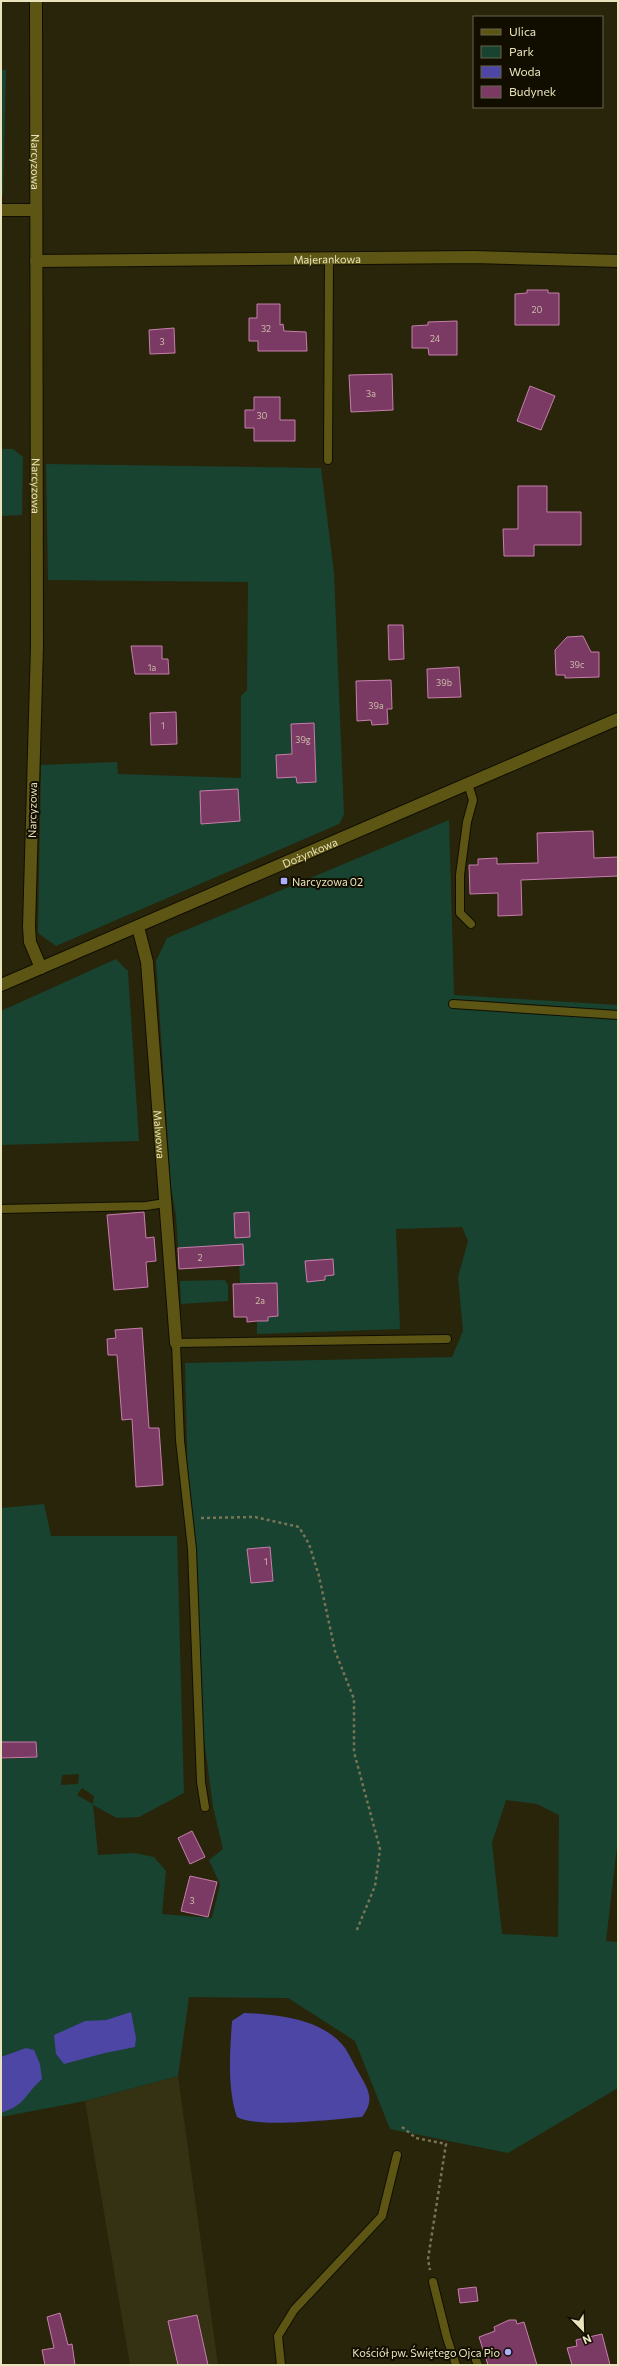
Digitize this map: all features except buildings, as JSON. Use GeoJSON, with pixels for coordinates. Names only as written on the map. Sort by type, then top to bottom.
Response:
{"type":"FeatureCollection","features":[{"type":"Feature","properties":{"kind":"street","name":"Narcyzowa"},"geometry":{"type":"LineString","coordinates":[[36,1],[35,210],[37,646],[29,928],[30,942],[41,968]]}},
{"type":"Feature","properties":{"kind":"street"},"geometry":{"type":"LineString","coordinates":[[1,210],[35,210]]}},
{"type":"Feature","properties":{"kind":"street","name":"Majerankowa"},"geometry":{"type":"LineString","coordinates":[[36,261],[473,257],[618,261]]}},
{"type":"Feature","properties":{"kind":"street","name":"Dożynkowa"},"geometry":{"type":"LineString","coordinates":[[1,985],[618,719]]}},
{"type":"Feature","properties":{"kind":"street","name":"Malwowa"},"geometry":{"type":"LineString","coordinates":[[138,927],[147,962],[176,1343]]}},
{"type":"Feature","properties":{"kind":"lane"},"geometry":{"type":"LineString","coordinates":[[328,460],[329,258]]}},
{"type":"Feature","properties":{"kind":"lane"},"geometry":{"type":"LineString","coordinates":[[468,784],[473,800],[467,822],[460,875],[460,913],[471,924]]}},
{"type":"Feature","properties":{"kind":"lane"},"geometry":{"type":"LineString","coordinates":[[453,1004],[618,1015]]}},
{"type":"Feature","properties":{"kind":"lane"},"geometry":{"type":"LineString","coordinates":[[1,1209],[146,1206],[165,1202]]}},
{"type":"Feature","properties":{"kind":"lane"},"geometry":{"type":"LineString","coordinates":[[205,1807],[201,1782],[192,1549],[180,1440],[176,1343],[447,1339]]}},
{"type":"Feature","properties":{"kind":"lane"},"geometry":{"type":"LineString","coordinates":[[281,2365],[278,2336],[294,2310],[382,2216],[398,2156]]}},
{"type":"Feature","properties":{"kind":"lane"},"geometry":{"type":"LineString","coordinates":[[432,2282],[456,2365]]}},
{"type":"Feature","properties":{"kind":"path"},"geometry":{"type":"LineString","coordinates":[[188,1518],[255,1517],[299,1527],[309,1544],[319,1576],[335,1651],[354,1699],[354,1752],[380,1848],[375,1886],[356,1932]]}},
{"type":"Feature","properties":{"kind":"path"},"geometry":{"type":"LineString","coordinates":[[402,2127],[416,2138],[446,2144],[428,2260]]}},
{"type":"Feature","properties":{"kind":"shaded area"},"geometry":{"type":"Polygon","coordinates":[[[178,2076],[218,2365],[130,2365],[85,2101],[178,2076]]]}},
{"type":"Feature","properties":{"kind":"green space"},"geometry":{"type":"Polygon","coordinates":[[[1,70],[6,70],[3,195],[1,195],[1,70]]]}},
{"type":"Feature","properties":{"kind":"green space"},"geometry":{"type":"Polygon","coordinates":[[[1,449],[13,449],[23,457],[22,515],[1,516],[1,449]]]}},
{"type":"Feature","properties":{"kind":"green space"},"geometry":{"type":"Polygon","coordinates":[[[46,464],[321,468],[334,573],[344,814],[339,824],[56,946],[38,933],[41,765],[117,762],[118,774],[241,778],[241,696],[247,690],[248,582],[48,580],[46,464]]]}},
{"type":"Feature","properties":{"kind":"green space"},"geometry":{"type":"Polygon","coordinates":[[[449,820],[454,995],[618,1005],[618,1838],[606,1941],[618,1942],[618,2088],[508,2153],[390,2129],[355,2041],[288,1998],[189,1997],[178,2076],[85,2101],[1,2117],[1,1759],[44,1757],[37,1757],[36,1742],[1,1742],[1,1508],[44,1504],[51,1536],[177,1536],[184,1793],[139,1817],[117,1818],[93,1805],[98,1855],[134,1853],[154,1857],[166,1871],[162,1914],[212,1918],[220,1884],[209,1860],[223,1849],[213,1807],[198,1694],[194,1529],[188,1489],[185,1363],[452,1357],[463,1331],[458,1277],[468,1241],[462,1227],[396,1229],[400,1329],[257,1334],[257,1321],[268,1321],[268,1317],[278,1316],[277,1283],[240,1283],[239,1259],[178,1248],[176,1216],[171,1187],[156,961],[167,938],[449,820]],[[79,1774],[62,1775],[61,1785],[78,1784],[79,1774]],[[82,1788],[77,1795],[93,1804],[94,1796],[82,1788]],[[506,1800],[492,1843],[502,1934],[558,1937],[559,1815],[537,1804],[506,1800]]]}},
{"type":"Feature","properties":{"kind":"green space"},"geometry":{"type":"Polygon","coordinates":[[[116,959],[128,971],[139,1141],[1,1145],[1,1011],[116,959]]]}},
{"type":"Feature","properties":{"kind":"green space"},"geometry":{"type":"Polygon","coordinates":[[[225,1280],[228,1285],[228,1301],[181,1304],[180,1281],[225,1280]]]}},
{"type":"Feature","properties":{"kind":"water"},"geometry":{"type":"Polygon","coordinates":[[[131,2012],[136,2038],[135,2047],[64,2064],[56,2054],[54,2035],[85,2021],[106,2020],[131,2012]]]}},
{"type":"Feature","properties":{"kind":"water"},"geometry":{"type":"Polygon","coordinates":[[[244,2013],[271,2015],[299,2020],[313,2024],[336,2038],[347,2051],[368,2092],[368,2106],[362,2117],[279,2123],[248,2121],[237,2117],[230,2082],[232,2021],[244,2013]]]}},
{"type":"Feature","properties":{"kind":"water"},"geometry":{"type":"Polygon","coordinates":[[[26,2048],[34,2050],[40,2064],[42,2079],[21,2103],[1,2113],[1,2057],[26,2048]]]}},
{"type":"Feature","properties":{"kind":"place","name":"Narcyzowa 02"},"geometry":{"type":"Point","coordinates":[284,881]}},
{"type":"Feature","properties":{"kind":"place","name":"Kościół pw. Świętego Ojca Pio"},"geometry":{"type":"Point","coordinates":[508,2352]}}]}
